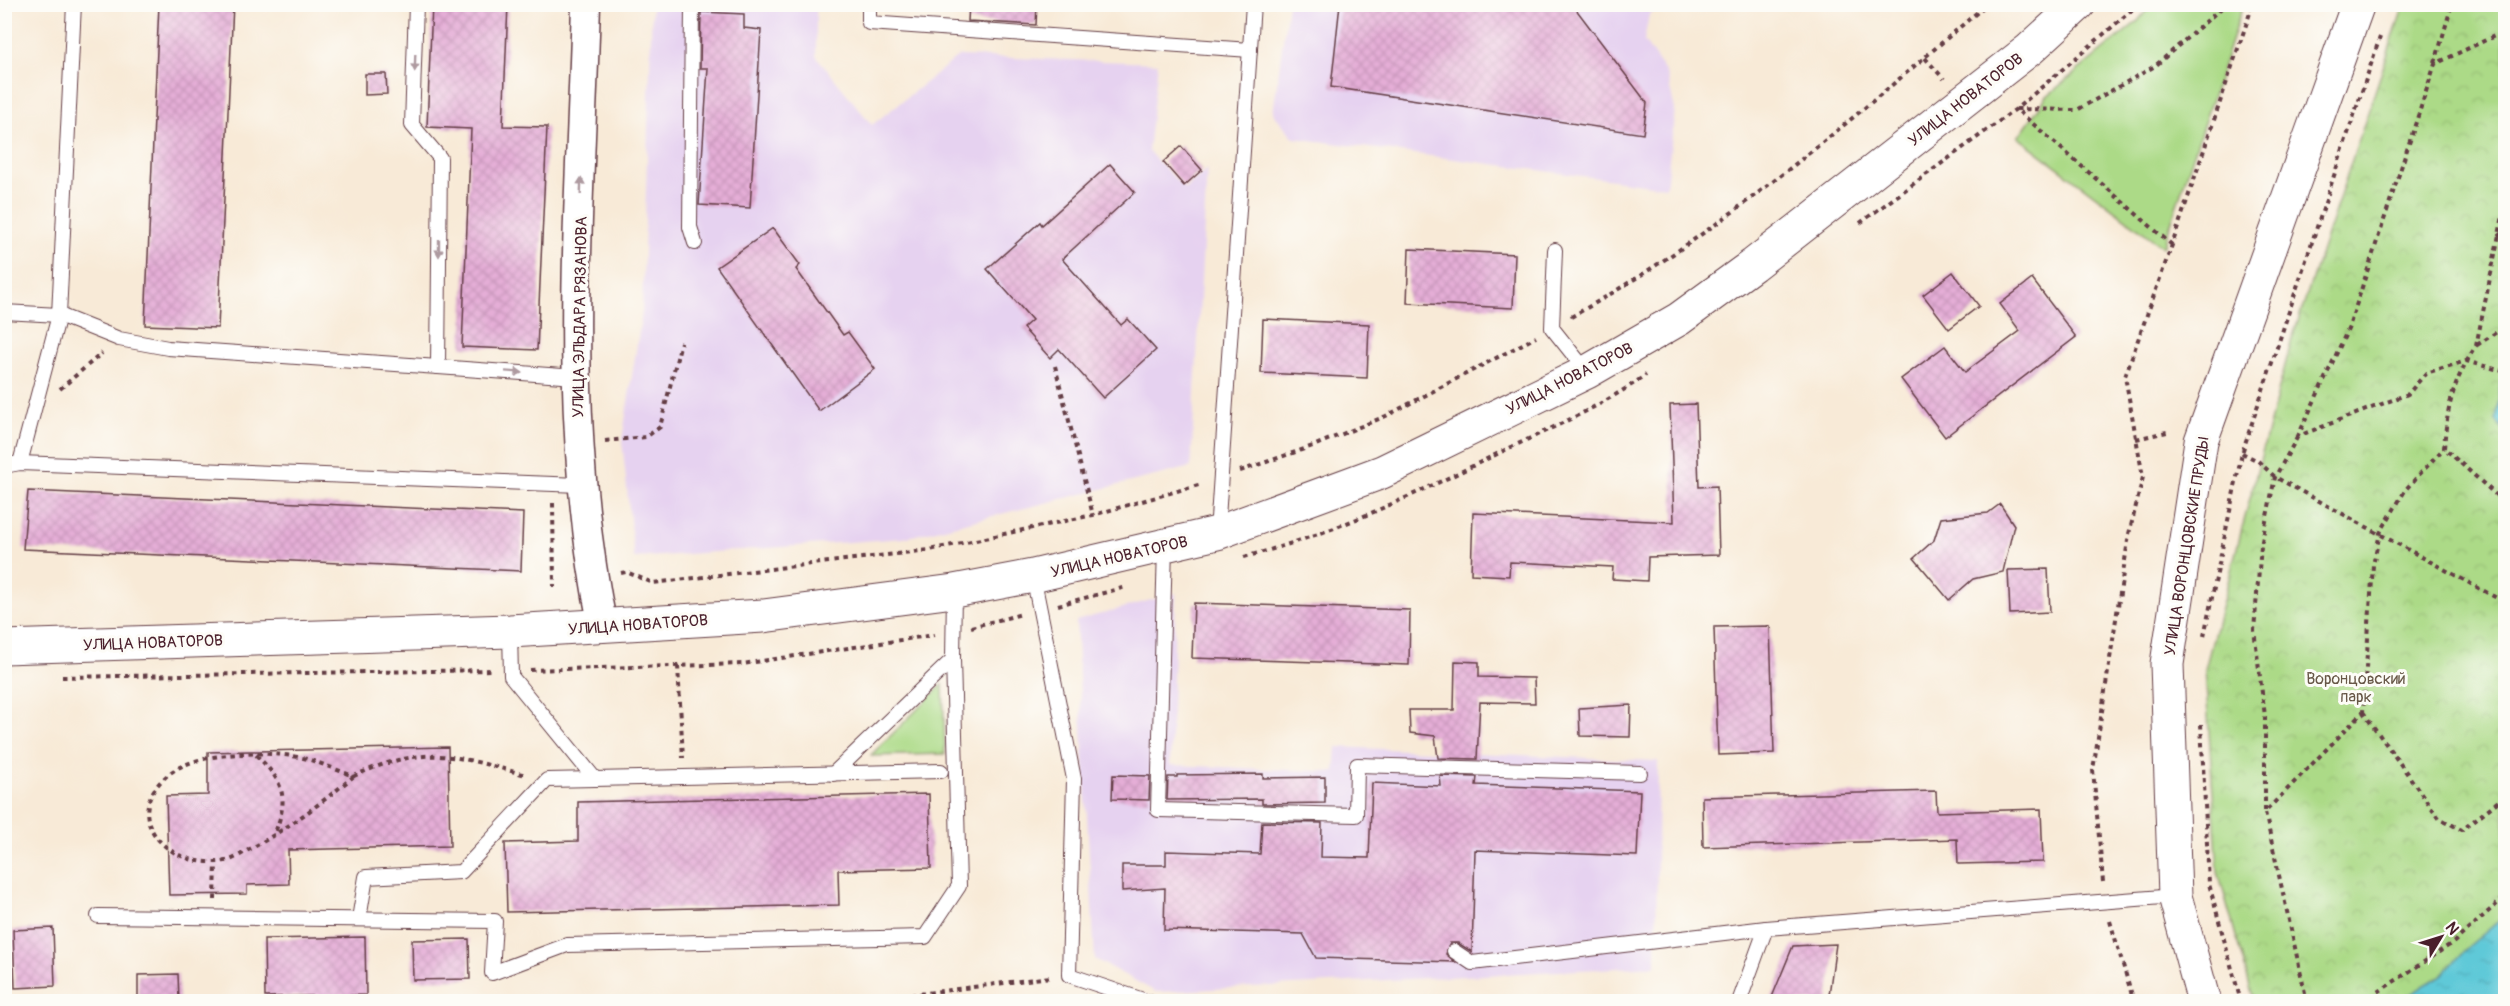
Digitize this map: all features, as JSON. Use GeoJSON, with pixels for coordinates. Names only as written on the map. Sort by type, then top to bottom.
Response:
{"type":"FeatureCollection","features":[{"type":"Feature","properties":{"kind":"street","name":"УЛИЦА ЭЛЬДАРА РЯЗАНОВА"},"geometry":{"type":"LineString","coordinates":[[586,4],[576,374],[580,485],[593,579],[603,627]]}},
{"type":"Feature","properties":{"kind":"street","name":"УЛИЦА НОВАТОРОВ"},"geometry":{"type":"LineString","coordinates":[[4,647],[510,631],[603,627],[763,615],[954,591],[1033,576],[1217,533],[1382,472],[1587,372],[1679,319],[1753,265],[2031,49],[2079,4]]}},
{"type":"Feature","properties":{"kind":"street","name":"УЛИЦА ВОРОНЦОВСКИЕ ПРУДЫ"},"geometry":{"type":"LineString","coordinates":[[2204,1002],[2175,896],[2166,664],[2201,441],[2358,4]]}},
{"type":"Feature","properties":{"kind":"lane"},"geometry":{"type":"LineString","coordinates":[[20,463],[59,315],[74,4]]}},
{"type":"Feature","properties":{"kind":"lane"},"geometry":{"type":"LineString","coordinates":[[416,4],[412,125],[440,158],[438,367]]}},
{"type":"Feature","properties":{"kind":"lane"},"geometry":{"type":"LineString","coordinates":[[692,4],[690,227],[695,243]]}},
{"type":"Feature","properties":{"kind":"lane"},"geometry":{"type":"LineString","coordinates":[[869,4],[869,23],[1250,50]]}},
{"type":"Feature","properties":{"kind":"lane"},"geometry":{"type":"LineString","coordinates":[[1217,533],[1253,4]]}},
{"type":"Feature","properties":{"kind":"lane"},"geometry":{"type":"LineString","coordinates":[[1555,250],[1552,328],[1587,372]]}},
{"type":"Feature","properties":{"kind":"lane"},"geometry":{"type":"LineString","coordinates":[[4,312],[59,315],[119,339],[168,348],[576,374]]}},
{"type":"Feature","properties":{"kind":"lane"},"geometry":{"type":"LineString","coordinates":[[4,466],[20,463],[580,485]]}},
{"type":"Feature","properties":{"kind":"lane"},"geometry":{"type":"LineString","coordinates":[[1165,546],[1158,810],[1356,815],[1357,765],[1640,773]]}},
{"type":"Feature","properties":{"kind":"lane"},"geometry":{"type":"LineString","coordinates":[[1033,576],[1074,779],[1069,975],[1149,1002]]}},
{"type":"Feature","properties":{"kind":"lane"},"geometry":{"type":"LineString","coordinates":[[98,916],[495,921],[492,973],[567,945],[925,937],[959,886],[953,658],[954,591]]}},
{"type":"Feature","properties":{"kind":"lane"},"geometry":{"type":"LineString","coordinates":[[510,631],[511,676],[595,779]]}},
{"type":"Feature","properties":{"kind":"lane"},"geometry":{"type":"LineString","coordinates":[[833,774],[953,658]]}},
{"type":"Feature","properties":{"kind":"lane"},"geometry":{"type":"LineString","coordinates":[[359,919],[366,877],[461,872],[547,780],[941,771]]}},
{"type":"Feature","properties":{"kind":"lane"},"geometry":{"type":"LineString","coordinates":[[1454,951],[1472,963],[1766,928],[2175,896]]}},
{"type":"Feature","properties":{"kind":"lane"},"geometry":{"type":"LineString","coordinates":[[1739,1002],[1766,928]]}},
{"type":"Feature","properties":{"kind":"path"},"geometry":{"type":"LineString","coordinates":[[593,579],[626,572],[653,583],[918,552],[1094,515],[1219,478],[1313,446],[1386,416],[1552,328],[1690,244],[1801,160],[1987,4]]}},
{"type":"Feature","properties":{"kind":"path"},"geometry":{"type":"LineString","coordinates":[[2172,245],[2016,109],[2077,110],[2155,66],[2226,4]]}},
{"type":"Feature","properties":{"kind":"path"},"geometry":{"type":"LineString","coordinates":[[2134,1002],[2104,902],[2093,770],[2128,534],[2143,477],[2125,376],[2172,245],[2253,4]]}},
{"type":"Feature","properties":{"kind":"path"},"geometry":{"type":"LineString","coordinates":[[2307,1002],[2265,812],[2265,716],[2254,630],[2261,546],[2275,477],[2298,436],[2349,327],[2452,4]]}},
{"type":"Feature","properties":{"kind":"path"},"geometry":{"type":"LineString","coordinates":[[2434,64],[2503,32],[2505,25]]}},
{"type":"Feature","properties":{"kind":"path"},"geometry":{"type":"LineString","coordinates":[[2203,639],[2242,453],[2384,27]]}},
{"type":"Feature","properties":{"kind":"path"},"geometry":{"type":"LineString","coordinates":[[1925,57],[1944,80]]}},
{"type":"Feature","properties":{"kind":"path"},"geometry":{"type":"LineString","coordinates":[[2476,346],[2505,201]]}},
{"type":"Feature","properties":{"kind":"path"},"geometry":{"type":"LineString","coordinates":[[2497,236],[2505,230]]}},
{"type":"Feature","properties":{"kind":"path"},"geometry":{"type":"LineString","coordinates":[[2505,326],[2476,346],[2466,361],[2448,406],[2444,448],[2406,489],[2380,533],[2373,565],[2363,711],[2439,818],[2462,830],[2505,795]]}},
{"type":"Feature","properties":{"kind":"path"},"geometry":{"type":"LineString","coordinates":[[33,411],[119,339]]}},
{"type":"Feature","properties":{"kind":"path"},"geometry":{"type":"LineString","coordinates":[[578,441],[646,437],[660,427],[681,342]]}},
{"type":"Feature","properties":{"kind":"path"},"geometry":{"type":"LineString","coordinates":[[2298,436],[2408,394],[2426,373],[2466,361],[2503,372]]}},
{"type":"Feature","properties":{"kind":"path"},"geometry":{"type":"LineString","coordinates":[[1055,366],[1094,515]]}},
{"type":"Feature","properties":{"kind":"path"},"geometry":{"type":"LineString","coordinates":[[2136,439],[2167,432]]}},
{"type":"Feature","properties":{"kind":"path"},"geometry":{"type":"LineString","coordinates":[[2444,448],[2505,504]]}},
{"type":"Feature","properties":{"kind":"path"},"geometry":{"type":"LineString","coordinates":[[2242,453],[2258,461],[2275,477],[2505,603]]}},
{"type":"Feature","properties":{"kind":"path"},"geometry":{"type":"LineString","coordinates":[[678,666],[685,777]]}},
{"type":"Feature","properties":{"kind":"path"},"geometry":{"type":"LineString","coordinates":[[2265,812],[2363,711]]}},
{"type":"Feature","properties":{"kind":"path"},"geometry":{"type":"LineString","coordinates":[[2201,720],[2209,884],[2241,1002]]}},
{"type":"Feature","properties":{"kind":"path"},"geometry":{"type":"LineString","coordinates":[[256,754],[272,770],[283,790],[283,812],[273,836]]}},
{"type":"Feature","properties":{"kind":"path"},"geometry":{"type":"LineString","coordinates":[[354,776],[306,759],[284,755],[227,755],[191,763],[173,771],[159,786],[148,804],[148,824],[159,844],[179,856],[204,863],[228,861],[295,824],[354,776],[376,766],[423,754],[449,755],[547,780]]}},
{"type":"Feature","properties":{"kind":"path"},"geometry":{"type":"LineString","coordinates":[[215,917],[216,862]]}},
{"type":"Feature","properties":{"kind":"path"},"geometry":{"type":"LineString","coordinates":[[2363,1002],[2454,942],[2505,896]]}},
{"type":"Feature","properties":{"kind":"path"},"geometry":{"type":"LineString","coordinates":[[857,1002],[1069,975]]}},
{"type":"Feature","properties":{"kind":"shaded area"},"geometry":{"type":"Polygon","coordinates":[[[652,5],[816,5],[816,56],[872,125],[959,56],[1158,63],[1148,151],[1185,189],[1207,169],[1191,467],[904,538],[634,558],[622,440],[642,313],[652,5]]]}},
{"type":"Feature","properties":{"kind":"shaded area"},"geometry":{"type":"Polygon","coordinates":[[[1288,5],[1662,5],[1649,15],[1644,41],[1666,73],[1675,109],[1666,187],[1294,138],[1273,113],[1288,5]]]}},
{"type":"Feature","properties":{"kind":"shaded area"},"geometry":{"type":"Polygon","coordinates":[[[1176,593],[1170,765],[1335,772],[1337,747],[1658,761],[1656,966],[1156,992],[1095,959],[1076,621],[1176,593]]]}},
{"type":"Feature","properties":{"kind":"green space"},"geometry":{"type":"Polygon","coordinates":[[[2151,5],[2243,5],[2163,247],[2018,137],[2047,96],[2138,21],[2151,5]]]}},
{"type":"Feature","properties":{"kind":"green space","name":"Воронцовский парк"},"geometry":{"type":"Polygon","coordinates":[[[2404,5],[2505,5],[2505,1001],[2254,1001],[2218,872],[2205,669],[2292,339],[2404,5]]]}},
{"type":"Feature","properties":{"kind":"green space"},"geometry":{"type":"Polygon","coordinates":[[[943,684],[945,754],[871,756],[871,755],[943,684]]]}},
{"type":"Feature","properties":{"kind":"water"},"geometry":{"type":"Polygon","coordinates":[[[2505,351],[2506,433],[2496,420],[2505,351]]]}},
{"type":"Feature","properties":{"kind":"water"},"geometry":{"type":"Polygon","coordinates":[[[2505,916],[2505,1001],[2398,1001],[2442,975],[2469,946],[2505,916]]]}},
{"type":"Feature","properties":{"kind":"building"},"geometry":{"type":"Polygon","coordinates":[[[159,4],[233,4],[218,328],[145,325],[159,4]]]}},
{"type":"Feature","properties":{"kind":"building"},"geometry":{"type":"Polygon","coordinates":[[[432,4],[508,4],[503,126],[547,127],[537,350],[462,347],[471,129],[427,127],[432,4]]]}},
{"type":"Feature","properties":{"kind":"building"},"geometry":{"type":"Polygon","coordinates":[[[969,4],[1037,4],[1036,25],[968,21],[969,4]]]}},
{"type":"Feature","properties":{"kind":"building"},"geometry":{"type":"Polygon","coordinates":[[[1340,4],[1572,4],[1647,103],[1643,134],[1331,87],[1340,4]]]}},
{"type":"Feature","properties":{"kind":"building"},"geometry":{"type":"Polygon","coordinates":[[[701,12],[744,14],[744,28],[761,30],[750,208],[699,205],[708,68],[700,68],[701,12]]]}},
{"type":"Feature","properties":{"kind":"building"},"geometry":{"type":"Polygon","coordinates":[[[365,74],[386,74],[387,94],[365,95],[365,74]]]}},
{"type":"Feature","properties":{"kind":"building"},"geometry":{"type":"Polygon","coordinates":[[[1181,146],[1202,170],[1184,186],[1163,162],[1181,146]]]}},
{"type":"Feature","properties":{"kind":"building"},"geometry":{"type":"Polygon","coordinates":[[[1110,164],[1135,192],[1062,259],[1121,325],[1128,319],[1156,350],[1103,398],[1059,349],[1050,358],[1023,328],[1032,320],[987,269],[1040,222],[1042,225],[1110,164]]]}},
{"type":"Feature","properties":{"kind":"building"},"geometry":{"type":"Polygon","coordinates":[[[773,228],[800,265],[796,269],[843,335],[848,332],[875,369],[819,411],[717,267],[773,228]]]}},
{"type":"Feature","properties":{"kind":"building"},"geometry":{"type":"Polygon","coordinates":[[[1409,249],[1515,254],[1513,308],[1407,303],[1409,249]]]}},
{"type":"Feature","properties":{"kind":"building"},"geometry":{"type":"Polygon","coordinates":[[[1953,272],[1979,306],[1949,329],[1923,295],[1953,272]]]}},
{"type":"Feature","properties":{"kind":"building"},"geometry":{"type":"Polygon","coordinates":[[[2032,279],[2076,337],[1945,437],[1901,379],[1945,346],[1965,372],[2020,331],[2000,304],[2032,279]]]}},
{"type":"Feature","properties":{"kind":"building"},"geometry":{"type":"Polygon","coordinates":[[[1263,319],[1369,324],[1367,378],[1261,373],[1263,319]]]}},
{"type":"Feature","properties":{"kind":"building"},"geometry":{"type":"Polygon","coordinates":[[[1696,404],[1699,487],[1717,486],[1719,555],[1648,557],[1647,581],[1612,579],[1613,567],[1510,562],[1509,576],[1471,574],[1473,513],[1674,522],[1670,405],[1696,404]]]}},
{"type":"Feature","properties":{"kind":"building"},"geometry":{"type":"Polygon","coordinates":[[[28,491],[523,513],[521,571],[23,549],[28,491]]]}},
{"type":"Feature","properties":{"kind":"building"},"geometry":{"type":"Polygon","coordinates":[[[2000,504],[2014,525],[2003,572],[1973,579],[1949,600],[1914,558],[1934,540],[1941,518],[1988,513],[2000,504]]]}},
{"type":"Feature","properties":{"kind":"building"},"geometry":{"type":"Polygon","coordinates":[[[2048,569],[2050,612],[2010,614],[2008,570],[2048,569]]]}},
{"type":"Feature","properties":{"kind":"building"},"geometry":{"type":"Polygon","coordinates":[[[1194,603],[1410,610],[1409,665],[1192,658],[1194,603]]]}},
{"type":"Feature","properties":{"kind":"building"},"geometry":{"type":"Polygon","coordinates":[[[1770,626],[1774,753],[1718,755],[1714,627],[1770,626]]]}},
{"type":"Feature","properties":{"kind":"building"},"geometry":{"type":"Polygon","coordinates":[[[1455,661],[1479,662],[1479,677],[1534,678],[1535,703],[1480,702],[1477,759],[1438,758],[1435,736],[1410,733],[1409,710],[1454,710],[1455,661]]]}},
{"type":"Feature","properties":{"kind":"building"},"geometry":{"type":"Polygon","coordinates":[[[1631,705],[1630,737],[1580,736],[1579,708],[1631,705]]]}},
{"type":"Feature","properties":{"kind":"building"},"geometry":{"type":"Polygon","coordinates":[[[448,747],[450,846],[288,850],[289,884],[247,885],[247,894],[169,895],[166,796],[208,795],[208,752],[448,747]]]}},
{"type":"Feature","properties":{"kind":"building"},"geometry":{"type":"Polygon","coordinates":[[[1263,774],[1263,778],[1325,777],[1325,803],[1262,804],[1262,799],[1167,800],[1168,777],[1263,774]]]}},
{"type":"Feature","properties":{"kind":"building"},"geometry":{"type":"Polygon","coordinates":[[[1113,775],[1150,776],[1149,800],[1112,799],[1113,775]]]}},
{"type":"Feature","properties":{"kind":"building"},"geometry":{"type":"Polygon","coordinates":[[[1440,776],[1477,777],[1476,785],[1640,791],[1637,856],[1475,850],[1472,952],[1458,943],[1450,943],[1446,954],[1455,962],[1316,958],[1303,934],[1164,930],[1165,888],[1122,891],[1122,865],[1166,865],[1166,851],[1260,854],[1262,822],[1322,823],[1321,857],[1369,858],[1372,783],[1441,786],[1440,776]]]}},
{"type":"Feature","properties":{"kind":"building"},"geometry":{"type":"Polygon","coordinates":[[[1936,791],[1937,812],[2041,809],[2043,862],[1958,864],[1957,839],[1703,847],[1702,797],[1936,791]]]}},
{"type":"Feature","properties":{"kind":"building"},"geometry":{"type":"Polygon","coordinates":[[[929,794],[931,868],[838,870],[839,905],[507,912],[505,843],[578,841],[578,802],[929,794]]]}},
{"type":"Feature","properties":{"kind":"building"},"geometry":{"type":"Polygon","coordinates":[[[53,928],[55,986],[15,988],[13,930],[53,928]]]}},
{"type":"Feature","properties":{"kind":"building"},"geometry":{"type":"Polygon","coordinates":[[[365,937],[366,995],[265,997],[264,939],[365,937]]]}},
{"type":"Feature","properties":{"kind":"building"},"geometry":{"type":"Polygon","coordinates":[[[469,939],[470,979],[413,980],[412,940],[469,939]]]}},
{"type":"Feature","properties":{"kind":"building"},"geometry":{"type":"Polygon","coordinates":[[[1836,944],[1828,1002],[1770,1002],[1793,946],[1836,944]]]}},
{"type":"Feature","properties":{"kind":"building"},"geometry":{"type":"Polygon","coordinates":[[[178,974],[179,1000],[138,1001],[138,975],[178,974]]]}}]}
